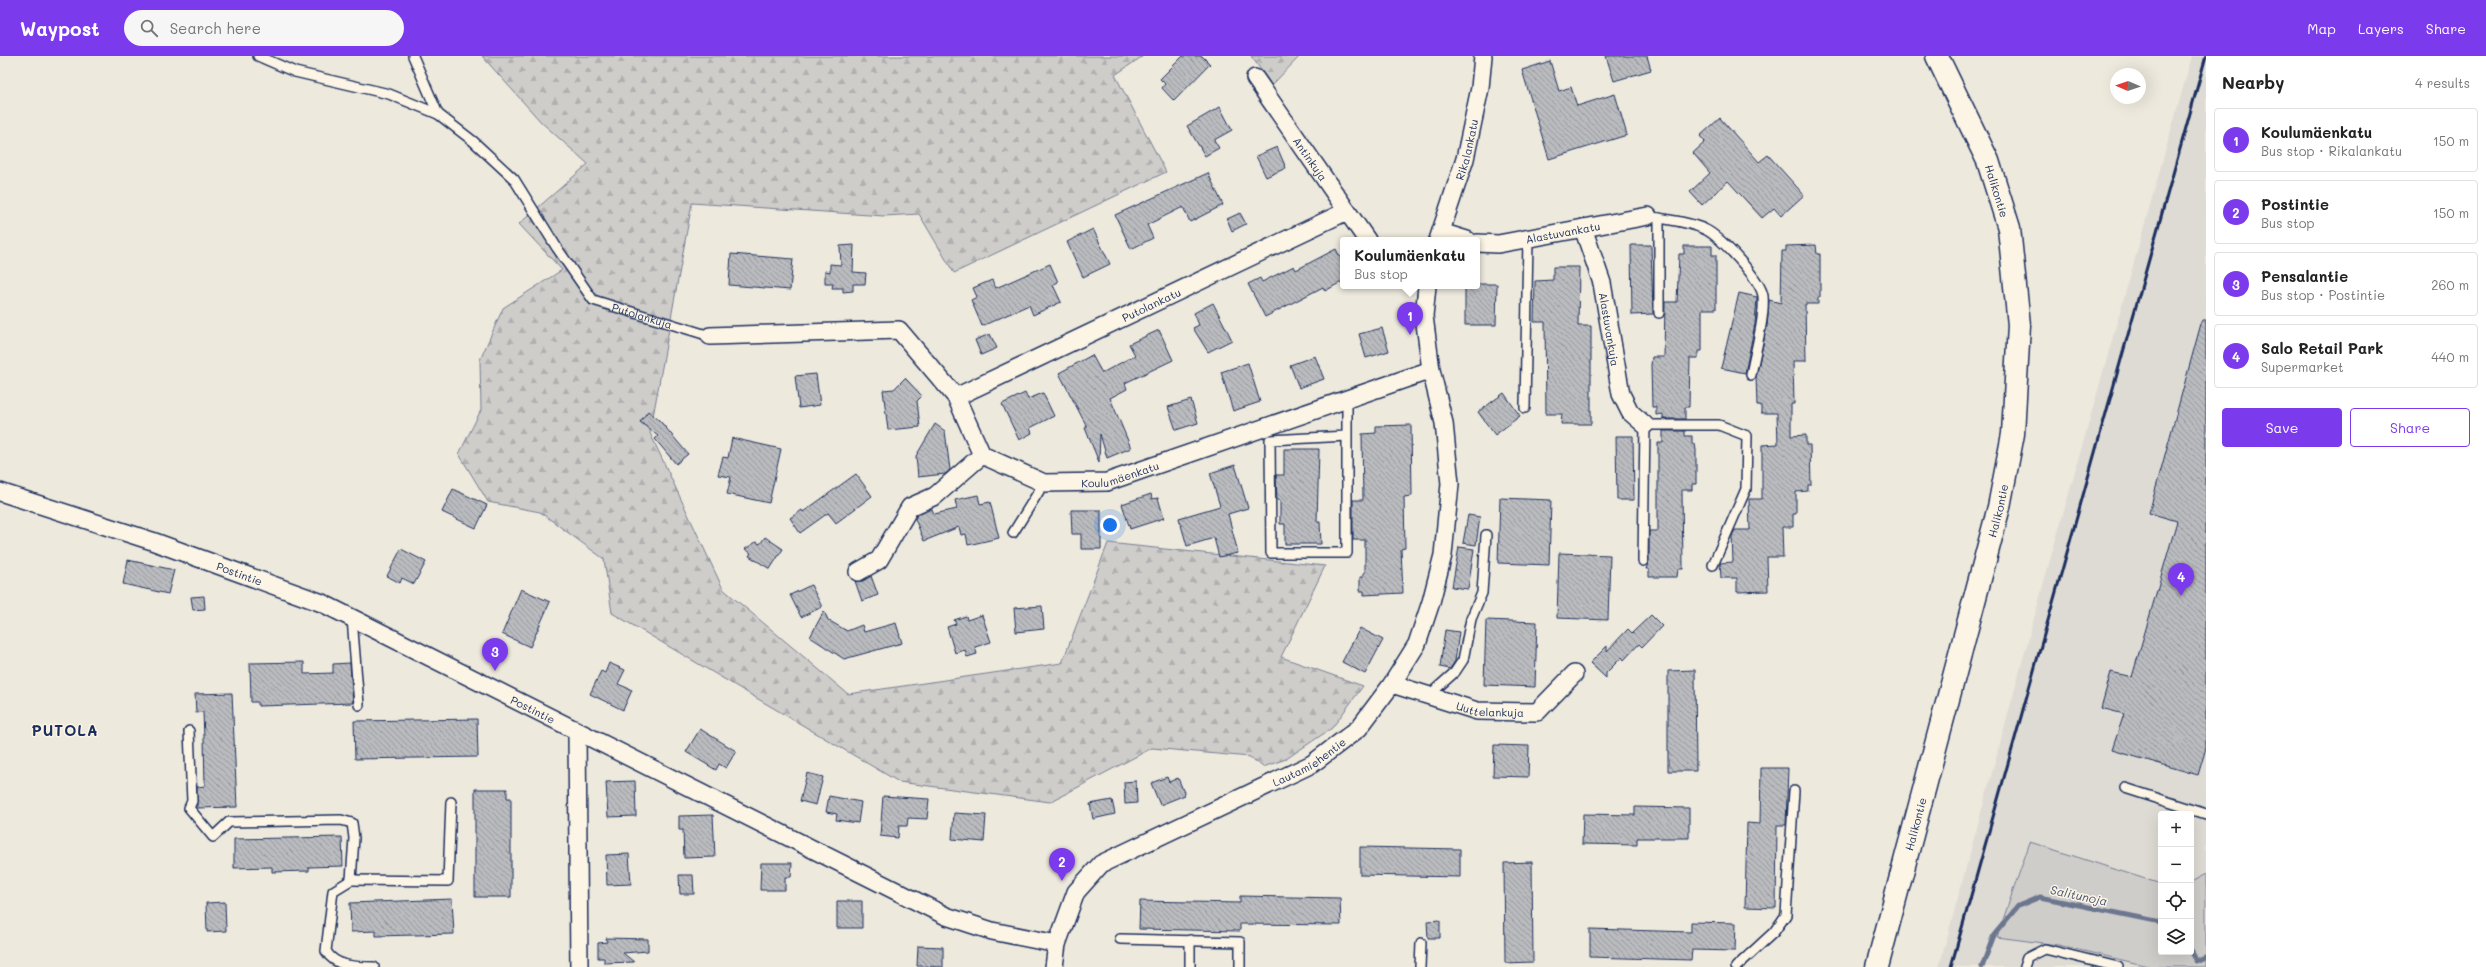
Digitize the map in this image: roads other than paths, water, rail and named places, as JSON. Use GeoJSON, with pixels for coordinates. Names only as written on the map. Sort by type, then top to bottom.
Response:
{"type":"FeatureCollection","features":[{"type":"Feature","properties":{"kind":"main road","name":"Halikontie"},"geometry":{"type":"LineString","coordinates":[[1877,967],[1999,507],[2013,434],[2019,325],[2008,228],[1988,161],[1937,56]]}},
{"type":"Feature","properties":{"kind":"street","name":"Rikalankatu"},"geometry":{"type":"LineString","coordinates":[[1440,236],[1465,160],[1480,88],[1483,56]]}},
{"type":"Feature","properties":{"kind":"street","name":"Antinkuja"},"geometry":{"type":"LineString","coordinates":[[1255,78],[1365,237]]}},
{"type":"Feature","properties":{"kind":"street","name":"Putolankatu"},"geometry":{"type":"LineString","coordinates":[[956,397],[1347,211]]}},
{"type":"Feature","properties":{"kind":"street","name":"Alastuvankatu"},"geometry":{"type":"LineString","coordinates":[[1480,243],[1498,244],[1653,217]]}},
{"type":"Feature","properties":{"kind":"street","name":"Alastuvankuja"},"geometry":{"type":"LineString","coordinates":[[1583,228],[1602,283],[1621,394],[1630,412],[1645,425]]}},
{"type":"Feature","properties":{"kind":"street"},"geometry":{"type":"LineString","coordinates":[[1427,289],[1424,316],[1431,370]]}},
{"type":"Feature","properties":{"kind":"street","name":"Putolankuja"},"geometry":{"type":"LineString","coordinates":[[710,336],[900,330],[956,397]]}},
{"type":"Feature","properties":{"kind":"street","name":"Koulumäenkatu"},"geometry":{"type":"LineString","coordinates":[[982,455],[1044,483],[1108,482],[1431,370]]}},
{"type":"Feature","properties":{"kind":"street","name":"Lautamiehentie"},"geometry":{"type":"LineString","coordinates":[[1054,967],[1057,944],[1076,892],[1102,864],[1312,764],[1359,728],[1392,684],[1417,644],[1437,582],[1443,555],[1450,484],[1444,423],[1431,370]]}},
{"type":"Feature","properties":{"kind":"street"},"geometry":{"type":"LineString","coordinates":[[858,572],[880,560],[910,507],[935,496],[982,455],[956,397]]}},
{"type":"Feature","properties":{"kind":"street","name":"Postintie"},"geometry":{"type":"LineString","coordinates":[[0,492],[152,541],[322,603],[946,916],[992,931],[1057,944]]}},
{"type":"Feature","properties":{"kind":"street","name":"Uuttelankuja"},"geometry":{"type":"LineString","coordinates":[[1392,684],[1477,711],[1537,712],[1551,701],[1574,674]]}},
{"type":"Feature","properties":{"kind":"street"},"geometry":{"type":"LineString","coordinates":[[577,732],[579,967]]}},
{"type":"Feature","properties":{"kind":"lane","name":"Putolankuja"},"geometry":{"type":"LineString","coordinates":[[258,56],[295,72],[389,94],[438,114],[473,141],[514,179],[557,248],[593,300],[710,336]]}},
{"type":"Feature","properties":{"kind":"lane"},"geometry":{"type":"LineString","coordinates":[[413,56],[438,114]]}},
{"type":"Feature","properties":{"kind":"lane"},"geometry":{"type":"LineString","coordinates":[[1659,313],[1653,217],[1709,231],[1760,286],[1763,305],[1751,374]]}},
{"type":"Feature","properties":{"kind":"lane"},"geometry":{"type":"LineString","coordinates":[[1525,408],[1528,238]]}},
{"type":"Feature","properties":{"kind":"lane"},"geometry":{"type":"LineString","coordinates":[[1347,400],[1347,436],[1347,553],[1271,553],[1270,440],[1347,436]]}},
{"type":"Feature","properties":{"kind":"lane"},"geometry":{"type":"LineString","coordinates":[[1643,561],[1645,425],[1719,424],[1747,436],[1746,489],[1713,565]]}},
{"type":"Feature","properties":{"kind":"lane"},"geometry":{"type":"LineString","coordinates":[[1013,533],[1044,483]]}},
{"type":"Feature","properties":{"kind":"lane"},"geometry":{"type":"LineString","coordinates":[[1428,696],[1455,672],[1463,660],[1470,619],[1482,593],[1486,535]]}},
{"type":"Feature","properties":{"kind":"lane"},"geometry":{"type":"LineString","coordinates":[[352,618],[359,705]]}},
{"type":"Feature","properties":{"kind":"lane"},"geometry":{"type":"LineString","coordinates":[[189,731],[192,802],[189,808],[213,836],[229,822],[350,821],[354,838],[351,880]]}},
{"type":"Feature","properties":{"kind":"lane"},"geometry":{"type":"LineString","coordinates":[[2125,788],[2206,814]]}},
{"type":"Feature","properties":{"kind":"lane"},"geometry":{"type":"LineString","coordinates":[[1736,967],[1774,932],[1786,915],[1794,791]]}},
{"type":"Feature","properties":{"kind":"lane"},"geometry":{"type":"LineString","coordinates":[[374,967],[338,964],[332,960],[326,951],[333,891],[351,880],[448,880],[451,802]]}},
{"type":"Feature","properties":{"kind":"lane"},"geometry":{"type":"LineString","coordinates":[[1120,939],[1240,942],[1240,967]]}},
{"type":"Feature","properties":{"kind":"lane"},"geometry":{"type":"LineString","coordinates":[[1190,940],[1190,967]]}},
{"type":"Feature","properties":{"kind":"lane"},"geometry":{"type":"LineString","coordinates":[[1420,967],[1421,944]]}},
{"type":"Feature","properties":{"kind":"lane"},"geometry":{"type":"LineString","coordinates":[[2024,967],[2026,958],[2045,949],[2118,967]]}},
{"type":"Feature","properties":{"kind":"waterway","name":"Salitunoja"},"geometry":{"type":"LineString","coordinates":[[1982,967],[1994,935],[2018,906],[2040,897],[2158,921]]}},
{"type":"Feature","properties":{"kind":"waterway","name":"Salitunoja"},"geometry":{"type":"LineString","coordinates":[[2193,955],[2197,961],[2206,957]]}},
{"type":"Feature","properties":{"kind":"railway"},"geometry":{"type":"LineString","coordinates":[[1951,967],[2206,56]]}},
{"type":"Feature","properties":{"kind":"place","name":"Koulumäenkatu"},"geometry":{"type":"Point","coordinates":[1410,335]}},
{"type":"Feature","properties":{"kind":"place","name":"Salo Retail Park"},"geometry":{"type":"Point","coordinates":[2181,596]}},
{"type":"Feature","properties":{"kind":"place","name":"Pensalantie"},"geometry":{"type":"Point","coordinates":[495,671]}},
{"type":"Feature","properties":{"kind":"place","name":"Postintie"},"geometry":{"type":"Point","coordinates":[1062,881]}},
{"type":"Feature","properties":{"kind":"district","name":"PUTOLA"},"geometry":{"type":"Point","coordinates":[65,730]}}]}
